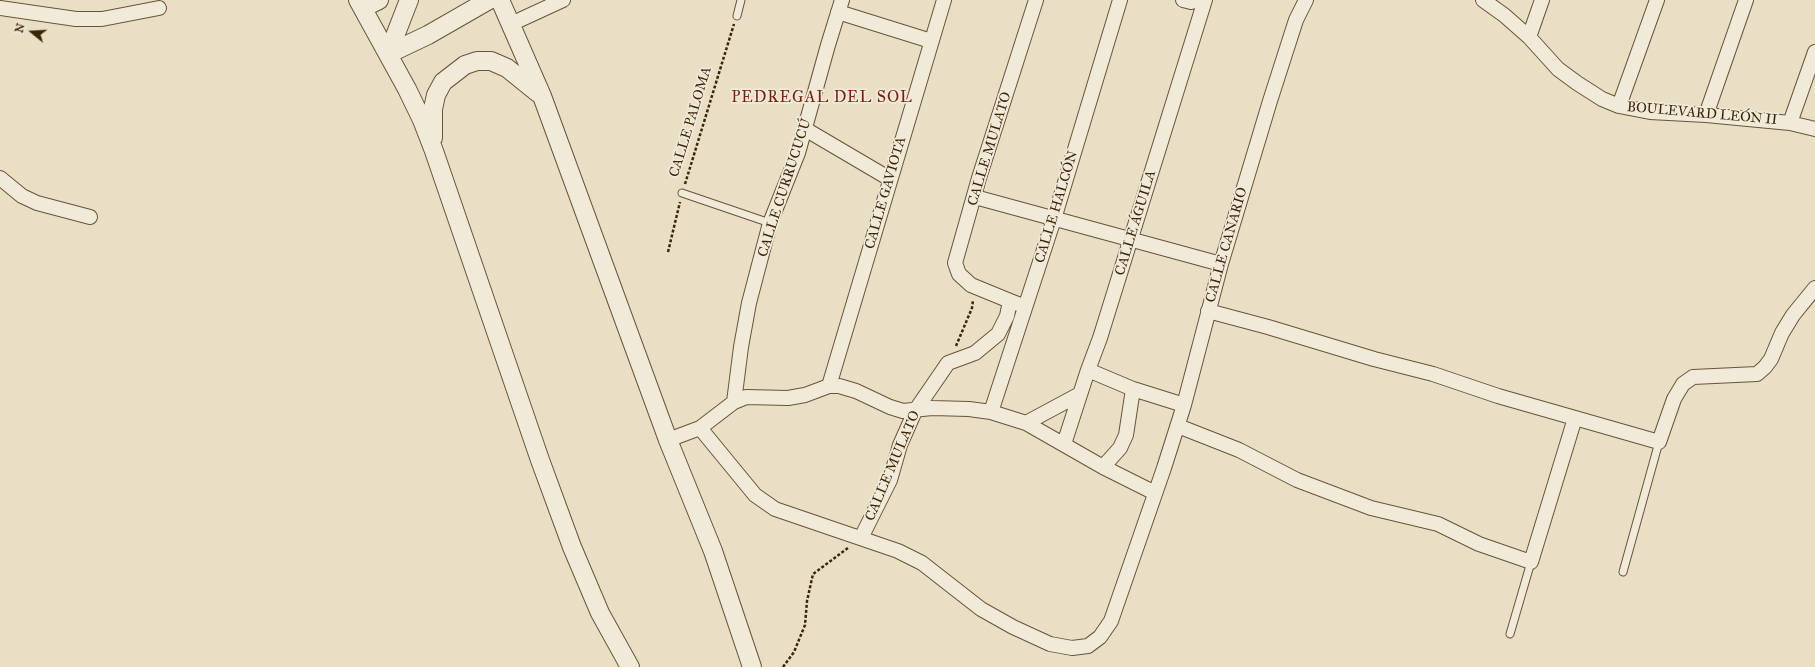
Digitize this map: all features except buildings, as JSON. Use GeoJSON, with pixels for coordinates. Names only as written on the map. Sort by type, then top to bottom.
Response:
{"type":"FeatureCollection","features":[{"type":"Feature","properties":{"kind":"street"},"geometry":{"type":"LineString","coordinates":[[379,0],[360,4],[413,101],[434,151],[540,460],[586,582],[630,667]]}},
{"type":"Feature","properties":{"kind":"street"},"geometry":{"type":"LineString","coordinates":[[388,54],[409,0]]}},
{"type":"Feature","properties":{"kind":"street"},"geometry":{"type":"LineString","coordinates":[[388,54],[428,35],[489,0]]}},
{"type":"Feature","properties":{"kind":"street"},"geometry":{"type":"LineString","coordinates":[[500,0],[542,96],[668,440],[713,551],[752,667]]}},
{"type":"Feature","properties":{"kind":"street"},"geometry":{"type":"LineString","coordinates":[[511,24],[563,0]]}},
{"type":"Feature","properties":{"kind":"street","name":"CALLE GAVIOTA"},"geometry":{"type":"LineString","coordinates":[[829,386],[944,0]]}},
{"type":"Feature","properties":{"kind":"street","name":"CALLE MULATO"},"geometry":{"type":"LineString","coordinates":[[971,285],[959,274],[955,263],[982,170],[1036,0]]}},
{"type":"Feature","properties":{"kind":"street","name":"CALLE HALCÓN"},"geometry":{"type":"LineString","coordinates":[[991,412],[1054,219],[1120,0]]}},
{"type":"Feature","properties":{"kind":"street"},"geometry":{"type":"LineString","coordinates":[[1183,0],[1191,2],[1200,0]]}},
{"type":"Feature","properties":{"kind":"street","name":"CALLE ÁGUILA"},"geometry":{"type":"LineString","coordinates":[[1064,444],[1100,338],[1205,0]]}},
{"type":"Feature","properties":{"kind":"street","name":"CALLE CANARIO"},"geometry":{"type":"LineString","coordinates":[[700,428],[756,495],[775,509],[898,551],[922,563],[981,609],[1013,627],[1050,644],[1072,648],[1088,646],[1100,637],[1111,620],[1178,426],[1221,264],[1296,20],[1306,0]]}},
{"type":"Feature","properties":{"kind":"street","name":"BOULEVARD LEÓN II"},"geometry":{"type":"LineString","coordinates":[[1483,0],[1504,15],[1528,37],[1558,69],[1602,99],[1619,106],[1650,112],[1706,114],[1790,123],[1815,129]]}},
{"type":"Feature","properties":{"kind":"street"},"geometry":{"type":"LineString","coordinates":[[1528,37],[1542,0]]}},
{"type":"Feature","properties":{"kind":"street"},"geometry":{"type":"LineString","coordinates":[[1619,106],[1657,0]]}},
{"type":"Feature","properties":{"kind":"street"},"geometry":{"type":"LineString","coordinates":[[1706,114],[1746,0]]}},
{"type":"Feature","properties":{"kind":"street"},"geometry":{"type":"LineString","coordinates":[[840,6],[932,42]]}},
{"type":"Feature","properties":{"kind":"street","name":"CALLE CURRUCUCÚ"},"geometry":{"type":"LineString","coordinates":[[734,402],[741,347],[749,303],[770,223],[798,153],[840,6]]}},
{"type":"Feature","properties":{"kind":"street"},"geometry":{"type":"LineString","coordinates":[[0,8],[76,19],[102,19],[159,8]]}},
{"type":"Feature","properties":{"kind":"street"},"geometry":{"type":"LineString","coordinates":[[1790,123],[1815,52]]}},
{"type":"Feature","properties":{"kind":"street"},"geometry":{"type":"LineString","coordinates":[[434,151],[432,126],[436,95],[443,82],[465,65],[477,61],[492,61],[507,68],[523,79],[542,96]]}},
{"type":"Feature","properties":{"kind":"street"},"geometry":{"type":"LineString","coordinates":[[805,129],[890,179]]}},
{"type":"Feature","properties":{"kind":"street"},"geometry":{"type":"LineString","coordinates":[[0,178],[22,196],[36,203],[90,217]]}},
{"type":"Feature","properties":{"kind":"street"},"geometry":{"type":"LineString","coordinates":[[975,197],[1221,264]]}},
{"type":"Feature","properties":{"kind":"street"},"geometry":{"type":"LineString","coordinates":[[971,285],[1026,306]]}},
{"type":"Feature","properties":{"kind":"street"},"geometry":{"type":"LineString","coordinates":[[1208,311],[1268,327],[1374,359],[1433,374],[1498,396],[1659,442],[1674,399],[1684,384],[1693,377],[1757,374],[1765,367],[1771,358],[1782,333],[1793,315],[1815,288]]}},
{"type":"Feature","properties":{"kind":"street"},"geometry":{"type":"LineString","coordinates":[[948,363],[976,353],[998,334],[1007,316],[1010,301]]}},
{"type":"Feature","properties":{"kind":"street","name":"CALLE MULATO"},"geometry":{"type":"LineString","coordinates":[[861,538],[890,480],[900,445],[915,411],[948,363]]}},
{"type":"Feature","properties":{"kind":"street"},"geometry":{"type":"LineString","coordinates":[[1088,370],[1133,389],[1184,405]]}},
{"type":"Feature","properties":{"kind":"street"},"geometry":{"type":"LineString","coordinates":[[668,440],[700,428],[734,402],[746,397],[788,398],[805,395],[829,386],[856,391],[890,407],[903,411],[950,408],[991,412],[1026,423],[1103,467],[1155,493]]}},
{"type":"Feature","properties":{"kind":"street"},"geometry":{"type":"LineString","coordinates":[[1103,467],[1120,448],[1126,436],[1133,389]]}},
{"type":"Feature","properties":{"kind":"street"},"geometry":{"type":"LineString","coordinates":[[1026,423],[1080,394]]}},
{"type":"Feature","properties":{"kind":"street"},"geometry":{"type":"LineString","coordinates":[[1178,426],[1239,450],[1266,465],[1303,482],[1372,508],[1438,524],[1479,544],[1531,562],[1575,418]]}},
{"type":"Feature","properties":{"kind":"lane"},"geometry":{"type":"LineString","coordinates":[[737,16],[741,0]]}},
{"type":"Feature","properties":{"kind":"lane"},"geometry":{"type":"LineString","coordinates":[[682,192],[770,223]]}},
{"type":"Feature","properties":{"kind":"lane"},"geometry":{"type":"LineString","coordinates":[[1623,572],[1659,442]]}},
{"type":"Feature","properties":{"kind":"lane"},"geometry":{"type":"LineString","coordinates":[[1510,634],[1531,562]]}},
{"type":"Feature","properties":{"kind":"path","name":"CALLE PALOMA"},"geometry":{"type":"LineString","coordinates":[[668,252],[682,192],[737,16]]}},
{"type":"Feature","properties":{"kind":"path"},"geometry":{"type":"LineString","coordinates":[[948,363],[972,308],[973,296],[971,285]]}},
{"type":"Feature","properties":{"kind":"path","name":"CALLE MULATO"},"geometry":{"type":"LineString","coordinates":[[783,667],[794,652],[805,625],[807,601],[813,574],[861,538]]}},
{"type":"Feature","properties":{"kind":"district","name":"PEDREGAL DEL SOL"},"geometry":{"type":"Point","coordinates":[822,98]}}]}
